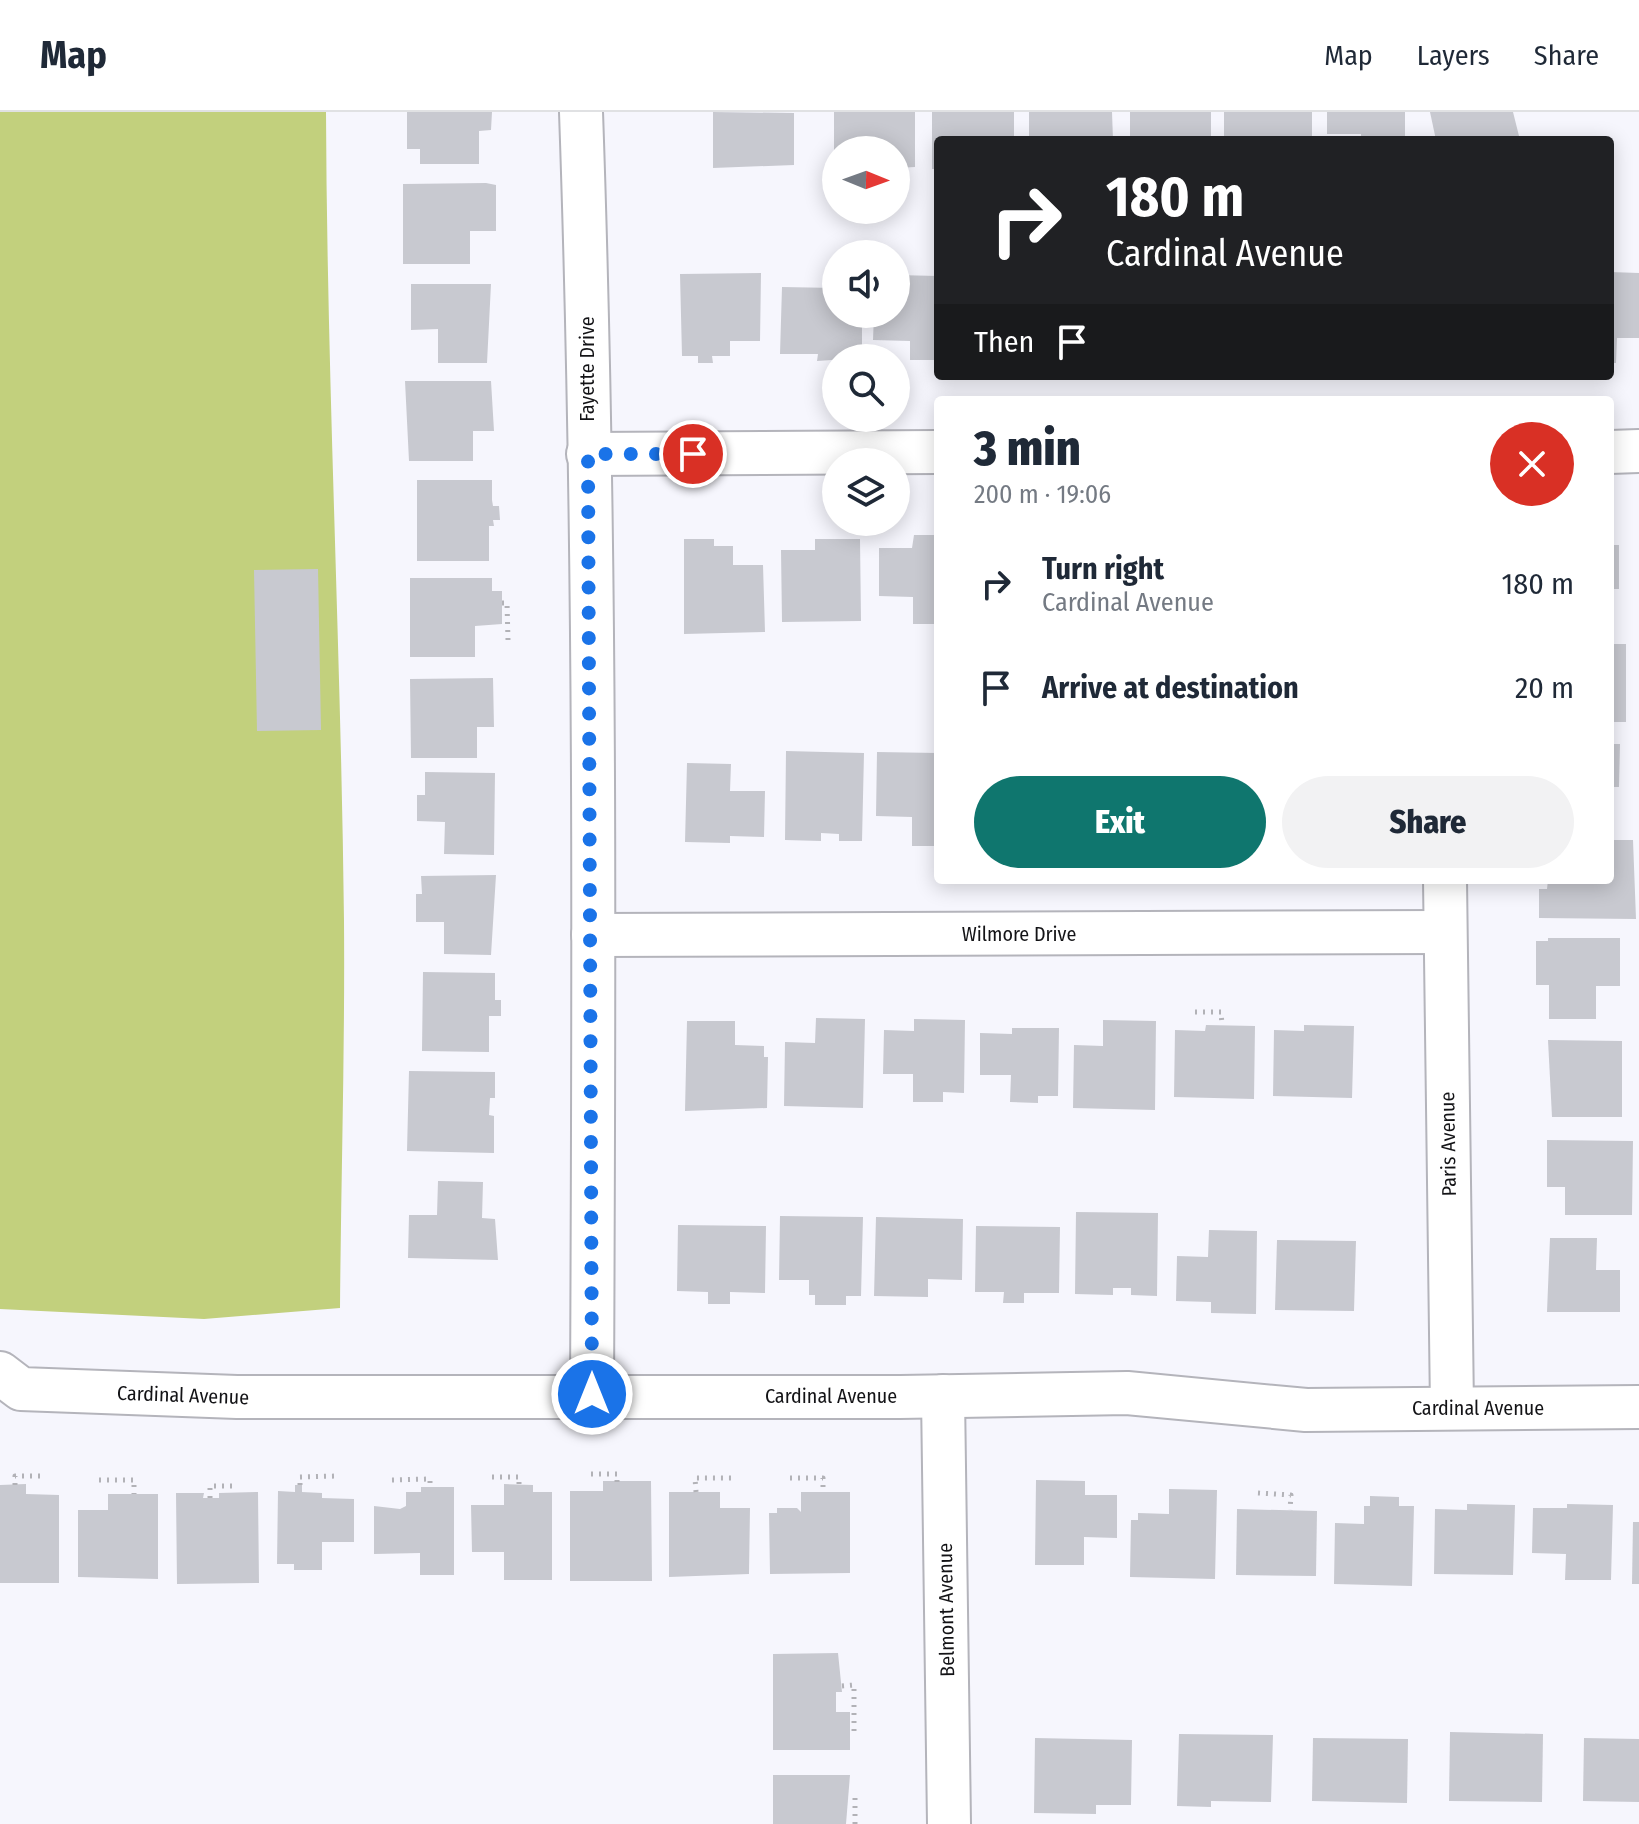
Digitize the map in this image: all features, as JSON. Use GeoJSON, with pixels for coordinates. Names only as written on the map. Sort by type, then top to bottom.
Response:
{"type":"FeatureCollection","features":[{"type":"Feature","properties":{"kind":"street","name":"Fayette Drive"},"geometry":{"type":"LineString","coordinates":[[581,112],[593,935],[592,1394]]}},
{"type":"Feature","properties":{"kind":"street"},"geometry":{"type":"LineString","coordinates":[[1614,452],[1639,451]]}},
{"type":"Feature","properties":{"kind":"street"},"geometry":{"type":"LineString","coordinates":[[588,454],[934,452]]}},
{"type":"Feature","properties":{"kind":"street","name":"Paris Avenue"},"geometry":{"type":"LineString","coordinates":[[1445,884],[1452,1408]]}},
{"type":"Feature","properties":{"kind":"street","name":"Wilmore Drive"},"geometry":{"type":"LineString","coordinates":[[593,935],[1444,932]]}},
{"type":"Feature","properties":{"kind":"street","name":"Cardinal Avenue"},"geometry":{"type":"LineString","coordinates":[[7,1389],[237,1397],[1127,1393],[1306,1410],[1639,1407]]}},
{"type":"Feature","properties":{"kind":"street","name":"Belmont Avenue"},"geometry":{"type":"LineString","coordinates":[[943,1396],[949,1824]]}},
{"type":"Feature","properties":{"kind":"path"},"geometry":{"type":"LineString","coordinates":[[502,603],[507,603],[508,640]]}},
{"type":"Feature","properties":{"kind":"path"},"geometry":{"type":"LineString","coordinates":[[1195,1012],[1221,1012],[1222,1025]]}},
{"type":"Feature","properties":{"kind":"path"},"geometry":{"type":"LineString","coordinates":[[591,1474],[617,1474],[617,1482]]}},
{"type":"Feature","properties":{"kind":"path"},"geometry":{"type":"LineString","coordinates":[[15,1485],[15,1476],[46,1476]]}},
{"type":"Feature","properties":{"kind":"path"},"geometry":{"type":"LineString","coordinates":[[300,1485],[300,1477],[337,1476]]}},
{"type":"Feature","properties":{"kind":"path"},"geometry":{"type":"LineString","coordinates":[[492,1477],[519,1477],[519,1485]]}},
{"type":"Feature","properties":{"kind":"path"},"geometry":{"type":"LineString","coordinates":[[696,1492],[695,1478],[732,1478]]}},
{"type":"Feature","properties":{"kind":"path"},"geometry":{"type":"LineString","coordinates":[[790,1478],[823,1478],[823,1492]]}},
{"type":"Feature","properties":{"kind":"path"},"geometry":{"type":"LineString","coordinates":[[392,1480],[430,1479],[430,1488]]}},
{"type":"Feature","properties":{"kind":"path"},"geometry":{"type":"LineString","coordinates":[[99,1480],[134,1480],[134,1494]]}},
{"type":"Feature","properties":{"kind":"path"},"geometry":{"type":"LineString","coordinates":[[210,1498],[210,1486],[237,1486]]}},
{"type":"Feature","properties":{"kind":"path"},"geometry":{"type":"LineString","coordinates":[[1258,1493],[1291,1495],[1290,1510]]}},
{"type":"Feature","properties":{"kind":"path"},"geometry":{"type":"LineString","coordinates":[[842,1686],[854,1685],[854,1731]]}},
{"type":"Feature","properties":{"kind":"path"},"geometry":{"type":"LineString","coordinates":[[855,1795],[855,1824]]}},
{"type":"Feature","properties":{"kind":"green space"},"geometry":{"type":"Polygon","coordinates":[[[0,112],[326,112],[344,921],[340,1308],[204,1319],[0,1309],[0,112]]]}},
{"type":"Feature","properties":{"kind":"building"},"geometry":{"type":"Polygon","coordinates":[[[407,112],[492,112],[491,130],[479,131],[479,164],[420,164],[420,149],[407,149],[407,112]]]}},
{"type":"Feature","properties":{"kind":"building"},"geometry":{"type":"Polygon","coordinates":[[[713,112],[794,113],[794,165],[713,168],[713,112]]]}},
{"type":"Feature","properties":{"kind":"building"},"geometry":{"type":"Polygon","coordinates":[[[834,112],[915,112],[915,167],[910,167],[910,136],[834,136],[834,112]]]}},
{"type":"Feature","properties":{"kind":"building"},"geometry":{"type":"Polygon","coordinates":[[[932,112],[1014,112],[1014,136],[934,136],[932,169],[932,112]]]}},
{"type":"Feature","properties":{"kind":"building"},"geometry":{"type":"Polygon","coordinates":[[[1029,112],[1112,112],[1113,136],[1029,136],[1029,112]]]}},
{"type":"Feature","properties":{"kind":"building"},"geometry":{"type":"Polygon","coordinates":[[[1130,112],[1211,112],[1211,136],[1130,136],[1130,112]]]}},
{"type":"Feature","properties":{"kind":"building"},"geometry":{"type":"Polygon","coordinates":[[[1224,112],[1312,112],[1312,136],[1224,136],[1224,112]]]}},
{"type":"Feature","properties":{"kind":"building"},"geometry":{"type":"Polygon","coordinates":[[[1327,112],[1405,112],[1405,136],[1327,134],[1327,112]]]}},
{"type":"Feature","properties":{"kind":"building"},"geometry":{"type":"Polygon","coordinates":[[[1430,112],[1513,112],[1519,136],[1435,136],[1430,112]]]}},
{"type":"Feature","properties":{"kind":"building"},"geometry":{"type":"Polygon","coordinates":[[[403,184],[496,185],[496,231],[470,231],[470,264],[403,264],[403,184]]]}},
{"type":"Feature","properties":{"kind":"building"},"geometry":{"type":"Polygon","coordinates":[[[1614,272],[1639,273],[1639,338],[1617,338],[1616,363],[1614,272]]]}},
{"type":"Feature","properties":{"kind":"building"},"geometry":{"type":"Polygon","coordinates":[[[761,273],[760,341],[730,341],[730,356],[712,356],[713,363],[698,363],[698,356],[682,356],[680,274],[761,273]]]}},
{"type":"Feature","properties":{"kind":"building"},"geometry":{"type":"Polygon","coordinates":[[[910,275],[934,276],[934,360],[910,360],[910,341],[873,340],[873,328],[910,328],[910,275]]]}},
{"type":"Feature","properties":{"kind":"building"},"geometry":{"type":"Polygon","coordinates":[[[411,284],[491,284],[487,363],[438,363],[438,329],[411,330],[411,284]]]}},
{"type":"Feature","properties":{"kind":"building"},"geometry":{"type":"Polygon","coordinates":[[[782,287],[822,288],[822,328],[862,328],[862,344],[822,344],[822,361],[817,361],[818,354],[780,354],[782,287]]]}},
{"type":"Feature","properties":{"kind":"building"},"geometry":{"type":"Polygon","coordinates":[[[405,381],[491,381],[494,431],[473,431],[473,461],[409,461],[405,381]]]}},
{"type":"Feature","properties":{"kind":"building"},"geometry":{"type":"Polygon","coordinates":[[[417,480],[492,480],[493,506],[499,506],[500,520],[493,520],[494,526],[489,526],[489,561],[417,561],[417,480]]]}},
{"type":"Feature","properties":{"kind":"building"},"geometry":{"type":"Polygon","coordinates":[[[914,535],[934,535],[934,624],[913,624],[913,597],[879,596],[879,548],[912,548],[914,535]]]}},
{"type":"Feature","properties":{"kind":"building"},"geometry":{"type":"Polygon","coordinates":[[[684,539],[714,539],[714,546],[733,546],[733,565],[763,565],[765,632],[684,634],[684,539]]]}},
{"type":"Feature","properties":{"kind":"building"},"geometry":{"type":"Polygon","coordinates":[[[815,539],[860,539],[861,621],[782,622],[781,550],[815,550],[815,539]]]}},
{"type":"Feature","properties":{"kind":"building"},"geometry":{"type":"Polygon","coordinates":[[[1614,545],[1619,545],[1619,589],[1614,589],[1614,545]]]}},
{"type":"Feature","properties":{"kind":"building"},"geometry":{"type":"Polygon","coordinates":[[[318,569],[321,730],[257,731],[254,570],[318,569]]]}},
{"type":"Feature","properties":{"kind":"building"},"geometry":{"type":"Polygon","coordinates":[[[410,578],[492,578],[492,591],[502,591],[502,624],[475,626],[475,657],[410,657],[410,578]]]}},
{"type":"Feature","properties":{"kind":"building"},"geometry":{"type":"Polygon","coordinates":[[[1614,644],[1626,644],[1626,722],[1614,722],[1614,644]]]}},
{"type":"Feature","properties":{"kind":"building"},"geometry":{"type":"Polygon","coordinates":[[[493,678],[494,727],[477,727],[477,758],[411,758],[410,679],[493,678]]]}},
{"type":"Feature","properties":{"kind":"building"},"geometry":{"type":"Polygon","coordinates":[[[1614,744],[1620,744],[1619,787],[1614,787],[1614,744]]]}},
{"type":"Feature","properties":{"kind":"building"},"geometry":{"type":"Polygon","coordinates":[[[786,751],[864,753],[862,841],[839,841],[839,834],[821,833],[821,841],[785,840],[786,751]]]}},
{"type":"Feature","properties":{"kind":"building"},"geometry":{"type":"Polygon","coordinates":[[[877,752],[934,753],[934,846],[912,846],[912,817],[876,816],[877,752]]]}},
{"type":"Feature","properties":{"kind":"building"},"geometry":{"type":"Polygon","coordinates":[[[687,763],[731,764],[730,791],[765,791],[764,837],[730,836],[730,843],[685,842],[687,763]]]}},
{"type":"Feature","properties":{"kind":"building"},"geometry":{"type":"Polygon","coordinates":[[[425,772],[495,773],[494,855],[444,854],[445,822],[417,821],[417,795],[425,795],[425,772]]]}},
{"type":"Feature","properties":{"kind":"building"},"geometry":{"type":"Polygon","coordinates":[[[1614,840],[1633,840],[1636,919],[1539,918],[1539,889],[1547,889],[1548,884],[1614,884],[1614,840]]]}},
{"type":"Feature","properties":{"kind":"building"},"geometry":{"type":"Polygon","coordinates":[[[496,875],[491,955],[444,954],[444,922],[416,922],[416,894],[422,894],[421,876],[496,875]]]}},
{"type":"Feature","properties":{"kind":"building"},"geometry":{"type":"Polygon","coordinates":[[[1548,938],[1620,938],[1620,986],[1596,986],[1596,1019],[1549,1019],[1549,985],[1536,985],[1536,941],[1548,941],[1548,938]]]}},
{"type":"Feature","properties":{"kind":"building"},"geometry":{"type":"Polygon","coordinates":[[[423,972],[495,973],[495,1000],[501,1000],[501,1016],[489,1016],[489,1052],[422,1051],[423,972]]]}},
{"type":"Feature","properties":{"kind":"building"},"geometry":{"type":"Polygon","coordinates":[[[816,1018],[865,1019],[863,1108],[784,1106],[785,1042],[815,1043],[816,1018]]]}},
{"type":"Feature","properties":{"kind":"building"},"geometry":{"type":"Polygon","coordinates":[[[914,1019],[965,1020],[964,1093],[943,1092],[943,1102],[913,1102],[913,1074],[883,1074],[884,1030],[914,1031],[914,1019]]]}},
{"type":"Feature","properties":{"kind":"building"},"geometry":{"type":"Polygon","coordinates":[[[1103,1020],[1156,1021],[1155,1110],[1073,1108],[1074,1045],[1103,1046],[1103,1020]]]}},
{"type":"Feature","properties":{"kind":"building"},"geometry":{"type":"Polygon","coordinates":[[[687,1021],[735,1021],[735,1045],[764,1046],[764,1057],[768,1057],[767,1108],[685,1111],[687,1021]]]}},
{"type":"Feature","properties":{"kind":"building"},"geometry":{"type":"Polygon","coordinates":[[[1206,1025],[1255,1026],[1254,1099],[1174,1097],[1175,1030],[1205,1031],[1206,1025]]]}},
{"type":"Feature","properties":{"kind":"building"},"geometry":{"type":"Polygon","coordinates":[[[1304,1025],[1354,1026],[1352,1098],[1273,1096],[1274,1030],[1304,1031],[1304,1025]]]}},
{"type":"Feature","properties":{"kind":"building"},"geometry":{"type":"Polygon","coordinates":[[[1012,1028],[1059,1028],[1058,1096],[1038,1096],[1038,1103],[1010,1102],[1011,1075],[980,1075],[980,1033],[1012,1034],[1012,1028]]]}},
{"type":"Feature","properties":{"kind":"building"},"geometry":{"type":"Polygon","coordinates":[[[1548,1040],[1622,1041],[1622,1117],[1552,1117],[1548,1040]]]}},
{"type":"Feature","properties":{"kind":"building"},"geometry":{"type":"Polygon","coordinates":[[[409,1071],[495,1072],[495,1098],[490,1098],[489,1115],[494,1116],[494,1153],[407,1151],[409,1071]]]}},
{"type":"Feature","properties":{"kind":"building"},"geometry":{"type":"Polygon","coordinates":[[[1547,1140],[1633,1141],[1632,1215],[1565,1215],[1565,1187],[1547,1187],[1547,1140]]]}},
{"type":"Feature","properties":{"kind":"building"},"geometry":{"type":"Polygon","coordinates":[[[438,1181],[483,1182],[482,1218],[495,1219],[498,1260],[408,1258],[409,1215],[437,1215],[438,1181]]]}},
{"type":"Feature","properties":{"kind":"building"},"geometry":{"type":"Polygon","coordinates":[[[1076,1212],[1158,1213],[1157,1296],[1131,1295],[1131,1288],[1113,1288],[1113,1295],[1075,1294],[1076,1212]]]}},
{"type":"Feature","properties":{"kind":"building"},"geometry":{"type":"Polygon","coordinates":[[[780,1216],[863,1217],[861,1296],[846,1296],[846,1305],[815,1305],[815,1295],[809,1295],[809,1280],[779,1280],[780,1216]]]}},
{"type":"Feature","properties":{"kind":"building"},"geometry":{"type":"Polygon","coordinates":[[[876,1217],[963,1219],[962,1280],[928,1279],[928,1297],[874,1296],[876,1217]]]}},
{"type":"Feature","properties":{"kind":"building"},"geometry":{"type":"Polygon","coordinates":[[[678,1225],[766,1226],[765,1293],[730,1292],[730,1304],[708,1304],[708,1292],[677,1291],[678,1225]]]}},
{"type":"Feature","properties":{"kind":"building"},"geometry":{"type":"Polygon","coordinates":[[[976,1226],[1060,1227],[1059,1293],[1024,1293],[1024,1303],[1003,1303],[1004,1292],[975,1292],[976,1226]]]}},
{"type":"Feature","properties":{"kind":"building"},"geometry":{"type":"Polygon","coordinates":[[[1209,1230],[1257,1231],[1256,1314],[1211,1313],[1211,1302],[1176,1301],[1177,1256],[1208,1257],[1209,1230]]]}},
{"type":"Feature","properties":{"kind":"building"},"geometry":{"type":"Polygon","coordinates":[[[1550,1238],[1597,1238],[1596,1270],[1620,1270],[1620,1312],[1547,1312],[1550,1238]]]}},
{"type":"Feature","properties":{"kind":"building"},"geometry":{"type":"Polygon","coordinates":[[[1277,1240],[1356,1241],[1354,1311],[1275,1310],[1277,1240]]]}},
{"type":"Feature","properties":{"kind":"building"},"geometry":{"type":"Polygon","coordinates":[[[1036,1480],[1085,1481],[1085,1495],[1117,1495],[1117,1538],[1084,1537],[1084,1565],[1035,1565],[1036,1480]]]}},
{"type":"Feature","properties":{"kind":"building"},"geometry":{"type":"Polygon","coordinates":[[[603,1481],[651,1481],[652,1581],[570,1581],[570,1491],[603,1491],[603,1481]]]}},
{"type":"Feature","properties":{"kind":"building"},"geometry":{"type":"Polygon","coordinates":[[[26,1484],[26,1494],[59,1495],[59,1583],[0,1583],[0,1485],[26,1484]]]}},
{"type":"Feature","properties":{"kind":"building"},"geometry":{"type":"Polygon","coordinates":[[[504,1484],[533,1485],[533,1492],[552,1492],[552,1580],[504,1580],[504,1552],[472,1552],[471,1505],[504,1505],[504,1484]]]}},
{"type":"Feature","properties":{"kind":"building"},"geometry":{"type":"Polygon","coordinates":[[[295,1485],[302,1485],[302,1492],[322,1493],[322,1498],[354,1499],[354,1542],[322,1542],[322,1570],[294,1570],[294,1564],[277,1564],[278,1491],[295,1492],[295,1485]]]}},
{"type":"Feature","properties":{"kind":"building"},"geometry":{"type":"Polygon","coordinates":[[[421,1487],[454,1487],[454,1575],[420,1575],[420,1553],[374,1554],[374,1506],[400,1509],[406,1506],[406,1492],[421,1492],[421,1487]]]}},
{"type":"Feature","properties":{"kind":"building"},"geometry":{"type":"Polygon","coordinates":[[[1169,1489],[1217,1490],[1215,1579],[1130,1577],[1131,1520],[1138,1520],[1138,1513],[1169,1514],[1169,1489]]]}},
{"type":"Feature","properties":{"kind":"building"},"geometry":{"type":"Polygon","coordinates":[[[258,1492],[259,1583],[177,1584],[176,1493],[204,1493],[203,1498],[219,1498],[219,1493],[258,1492]]]}},
{"type":"Feature","properties":{"kind":"building"},"geometry":{"type":"Polygon","coordinates":[[[669,1492],[720,1492],[720,1508],[750,1508],[749,1574],[669,1577],[669,1492]]]}},
{"type":"Feature","properties":{"kind":"building"},"geometry":{"type":"Polygon","coordinates":[[[801,1492],[850,1492],[850,1573],[770,1574],[769,1513],[777,1513],[777,1508],[797,1508],[801,1512],[801,1492]]]}},
{"type":"Feature","properties":{"kind":"building"},"geometry":{"type":"Polygon","coordinates":[[[108,1494],[158,1494],[158,1579],[78,1577],[78,1510],[108,1510],[108,1494]]]}},
{"type":"Feature","properties":{"kind":"building"},"geometry":{"type":"Polygon","coordinates":[[[1370,1496],[1399,1497],[1399,1506],[1414,1506],[1412,1586],[1334,1584],[1335,1523],[1364,1524],[1364,1506],[1370,1506],[1370,1496]]]}},
{"type":"Feature","properties":{"kind":"building"},"geometry":{"type":"Polygon","coordinates":[[[1467,1504],[1515,1505],[1513,1575],[1434,1574],[1435,1509],[1467,1510],[1467,1504]]]}},
{"type":"Feature","properties":{"kind":"building"},"geometry":{"type":"Polygon","coordinates":[[[1567,1504],[1613,1505],[1611,1580],[1565,1580],[1566,1554],[1532,1553],[1533,1508],[1567,1508],[1567,1504]]]}},
{"type":"Feature","properties":{"kind":"building"},"geometry":{"type":"Polygon","coordinates":[[[1237,1509],[1317,1511],[1316,1576],[1236,1575],[1237,1509]]]}},
{"type":"Feature","properties":{"kind":"building"},"geometry":{"type":"Polygon","coordinates":[[[1633,1522],[1639,1522],[1639,1584],[1632,1584],[1633,1522]]]}},
{"type":"Feature","properties":{"kind":"building"},"geometry":{"type":"Polygon","coordinates":[[[838,1653],[842,1692],[836,1692],[836,1712],[850,1712],[850,1750],[773,1750],[773,1654],[838,1653]]]}},
{"type":"Feature","properties":{"kind":"building"},"geometry":{"type":"Polygon","coordinates":[[[1450,1732],[1543,1734],[1542,1802],[1449,1801],[1450,1732]]]}},
{"type":"Feature","properties":{"kind":"building"},"geometry":{"type":"Polygon","coordinates":[[[1179,1734],[1273,1735],[1271,1802],[1211,1801],[1211,1807],[1177,1806],[1179,1734]]]}},
{"type":"Feature","properties":{"kind":"building"},"geometry":{"type":"Polygon","coordinates":[[[1035,1738],[1132,1740],[1131,1805],[1096,1805],[1096,1814],[1034,1813],[1035,1738]]]}},
{"type":"Feature","properties":{"kind":"building"},"geometry":{"type":"Polygon","coordinates":[[[1313,1738],[1408,1739],[1407,1803],[1312,1801],[1313,1738]]]}},
{"type":"Feature","properties":{"kind":"building"},"geometry":{"type":"Polygon","coordinates":[[[1584,1738],[1639,1739],[1639,1802],[1583,1801],[1584,1738]]]}},
{"type":"Feature","properties":{"kind":"building"},"geometry":{"type":"Polygon","coordinates":[[[773,1775],[850,1775],[846,1824],[773,1824],[773,1775]]]}},
{"type":"Feature","properties":{"kind":"route"},"geometry":{"type":"LineString","coordinates":[[592,1394],[593,935],[588,454],[693,454]]}}]}
